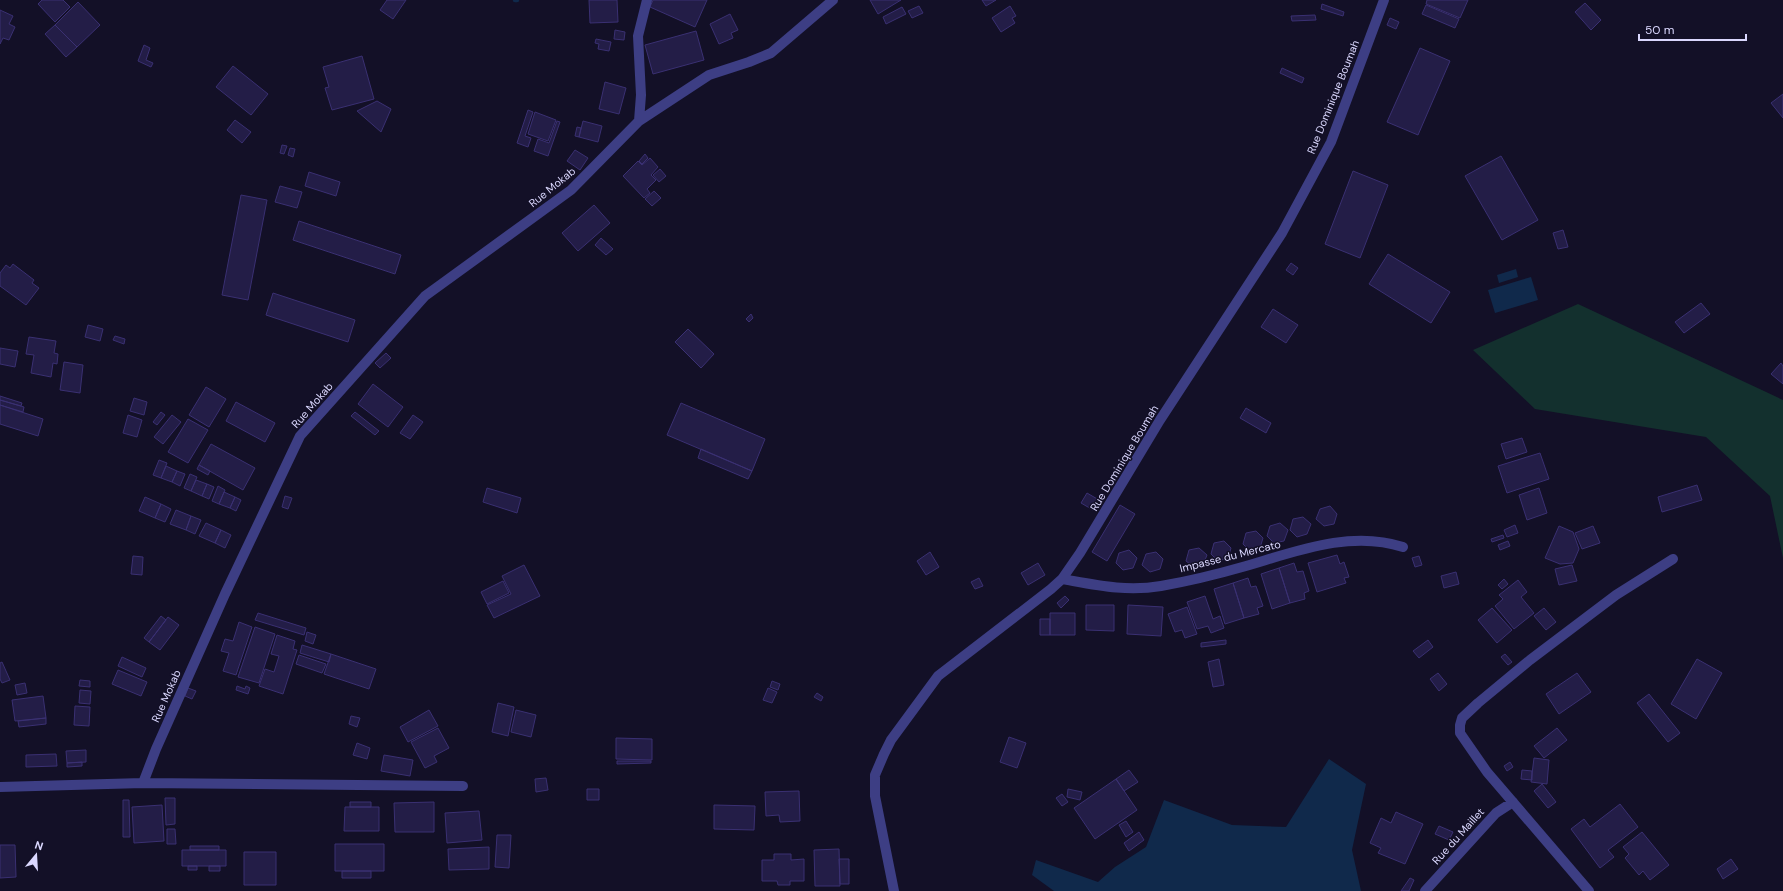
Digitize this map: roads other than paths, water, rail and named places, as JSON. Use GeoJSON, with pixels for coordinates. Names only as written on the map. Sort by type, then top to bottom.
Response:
{"type":"FeatureCollection","features":[{"type":"Feature","properties":{"kind":"street"},"geometry":{"type":"LineString","coordinates":[[639,121],[641,95],[638,36],[646,0]]}},
{"type":"Feature","properties":{"kind":"street","name":"Rue Mokab"},"geometry":{"type":"LineString","coordinates":[[143,783],[156,749],[222,601],[300,436],[425,296],[571,190],[639,121],[709,75],[771,53],[833,0]]}},
{"type":"Feature","properties":{"kind":"street","name":"Rue Dominique Boumah"},"geometry":{"type":"LineString","coordinates":[[894,891],[875,796],[875,775],[891,740],[938,676],[1062,579],[1080,553],[1160,420],[1282,233],[1331,142],[1384,0]]}},
{"type":"Feature","properties":{"kind":"street","name":"Impasse du Mercato"},"geometry":{"type":"LineString","coordinates":[[1062,579],[1122,589],[1160,586],[1222,573],[1301,550],[1337,542],[1369,541],[1393,544],[1403,548]]}},
{"type":"Feature","properties":{"kind":"street"},"geometry":{"type":"LineString","coordinates":[[1589,891],[1487,772],[1460,733],[1460,725],[1462,718],[1478,703],[1530,660],[1616,595],[1673,559]]}},
{"type":"Feature","properties":{"kind":"street"},"geometry":{"type":"LineString","coordinates":[[0,787],[143,783],[463,786]]}},
{"type":"Feature","properties":{"kind":"street","name":"Rue du Maillet"},"geometry":{"type":"LineString","coordinates":[[1425,891],[1496,813],[1513,802]]}},
{"type":"Feature","properties":{"kind":"water"},"geometry":{"type":"Polygon","coordinates":[[[1516,269],[1518,277],[1499,283],[1497,275],[1516,269]]]}},
{"type":"Feature","properties":{"kind":"water"},"geometry":{"type":"Polygon","coordinates":[[[1531,277],[1538,300],[1495,313],[1488,290],[1531,277]]]}},
{"type":"Feature","properties":{"kind":"water"},"geometry":{"type":"Polygon","coordinates":[[[1329,759],[1366,784],[1352,850],[1361,891],[1054,891],[1032,875],[1036,860],[1098,882],[1115,867],[1146,847],[1164,800],[1232,825],[1286,827],[1329,759]]]}}]}
